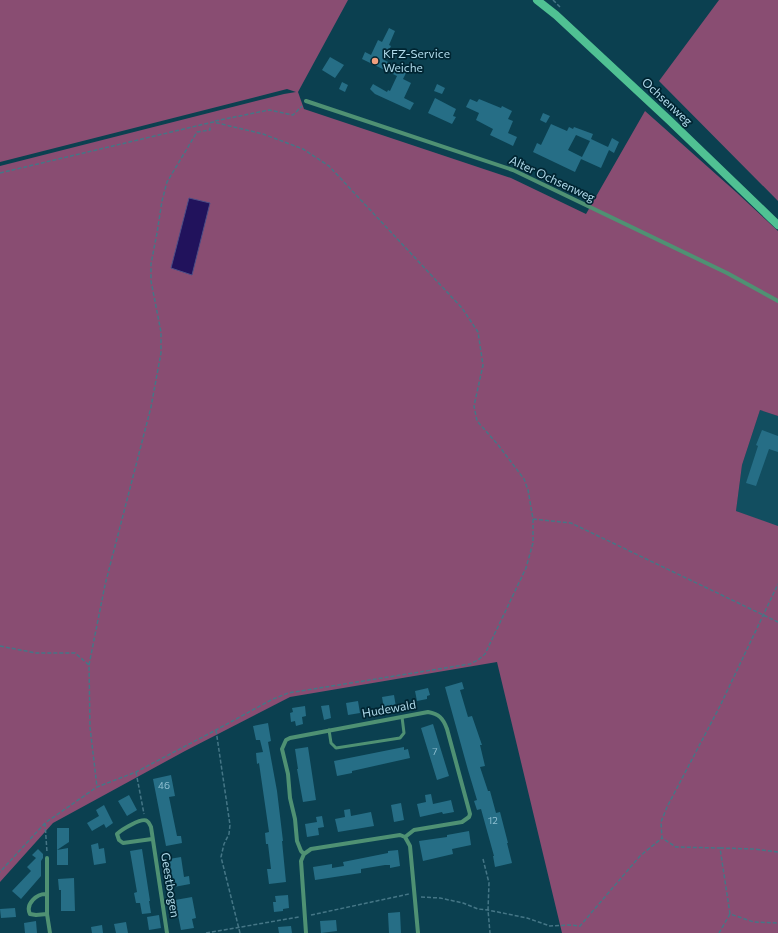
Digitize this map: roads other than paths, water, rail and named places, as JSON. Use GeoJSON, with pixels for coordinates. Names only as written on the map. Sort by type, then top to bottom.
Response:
{"type":"FeatureCollection","features":[{"type":"Feature","properties":{"kind":"main road","name":"Ochsenweg"},"geometry":{"type":"LineString","coordinates":[[537,0],[556,15],[670,121],[778,225]]}},
{"type":"Feature","properties":{"kind":"street","name":"Alter Ochsenweg"},"geometry":{"type":"LineString","coordinates":[[306,101],[513,170],[727,273],[778,301]]}},
{"type":"Feature","properties":{"kind":"street","name":"Hudewald"},"geometry":{"type":"LineString","coordinates":[[304,854],[297,841],[295,819],[290,798],[288,774],[282,749],[286,740],[329,730],[428,712],[436,713],[443,720],[447,728],[470,814],[462,822],[414,830],[406,837]]}},
{"type":"Feature","properties":{"kind":"street","name":"Geestbogen"},"geometry":{"type":"LineString","coordinates":[[152,839],[123,843],[119,840],[117,834],[139,821],[145,820],[151,827],[167,933]]}},
{"type":"Feature","properties":{"kind":"street"},"geometry":{"type":"LineString","coordinates":[[306,933],[301,861],[304,854],[311,849],[400,835],[406,837],[410,846],[418,933]]}},
{"type":"Feature","properties":{"kind":"street"},"geometry":{"type":"LineString","coordinates":[[47,858],[47,914],[50,933]]}},
{"type":"Feature","properties":{"kind":"street"},"geometry":{"type":"LineString","coordinates":[[47,894],[36,897],[29,905],[28,910],[30,914],[47,914]]}},
{"type":"Feature","properties":{"kind":"lane"},"geometry":{"type":"LineString","coordinates":[[329,730],[331,742],[336,748],[400,738],[404,733],[402,717]]}},
{"type":"Feature","properties":{"kind":"place","name":"KFZ-Service Weiche"},"geometry":{"type":"Point","coordinates":[375,61]}}]}
